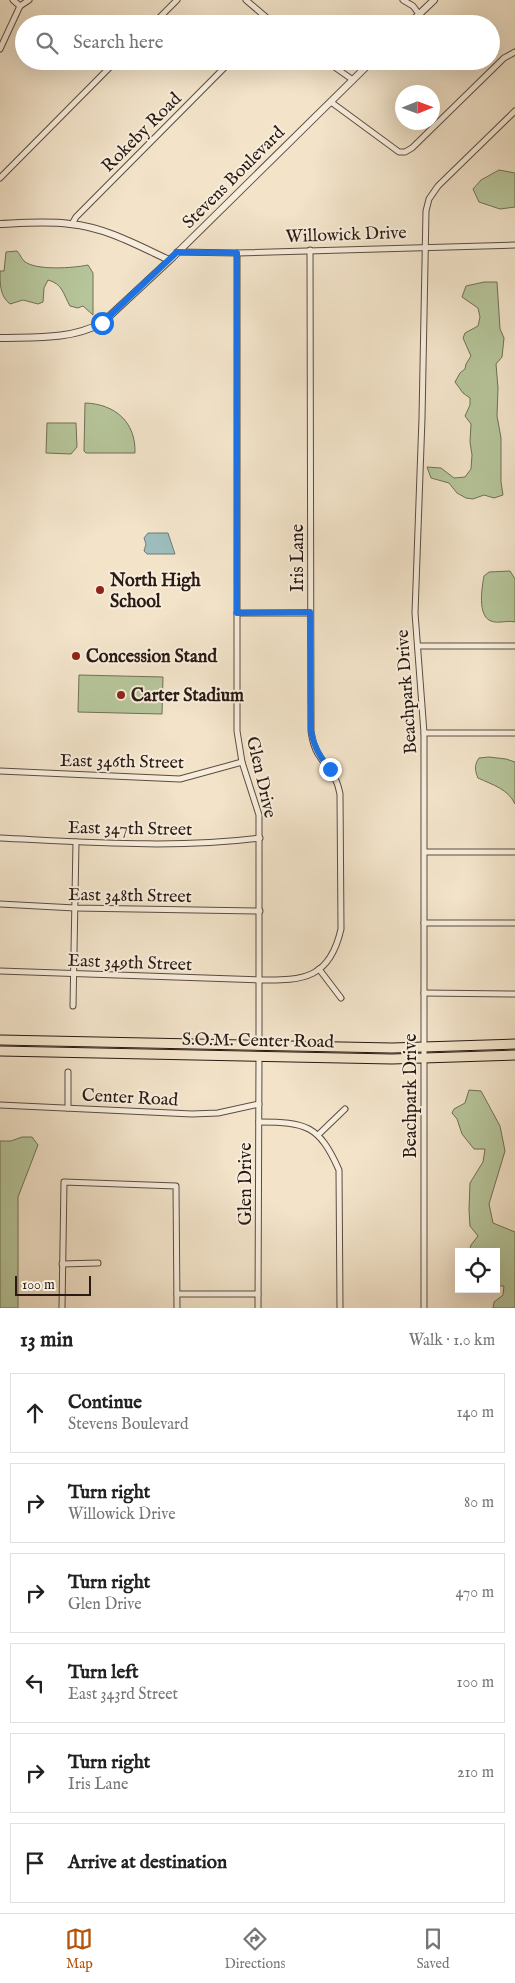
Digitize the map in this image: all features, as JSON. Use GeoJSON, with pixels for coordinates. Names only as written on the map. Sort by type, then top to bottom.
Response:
{"type":"FeatureCollection","features":[{"type":"Feature","properties":{"kind":"main road","name":"S.O.M. Center Road"},"geometry":{"type":"LineString","coordinates":[[0,1040],[392,1048],[515,1044]]}},
{"type":"Feature","properties":{"kind":"main road","name":"S.O.M. Center Road"},"geometry":{"type":"LineString","coordinates":[[0,1051],[392,1060],[515,1055]]}},
{"type":"Feature","properties":{"kind":"street"},"geometry":{"type":"LineString","coordinates":[[13,0],[20,6]]}},
{"type":"Feature","properties":{"kind":"street"},"geometry":{"type":"LineString","coordinates":[[16,15],[20,6],[29,0]]}},
{"type":"Feature","properties":{"kind":"street"},"geometry":{"type":"LineString","coordinates":[[162,15],[177,0]]}},
{"type":"Feature","properties":{"kind":"street"},"geometry":{"type":"LineString","coordinates":[[246,0],[263,15]]}},
{"type":"Feature","properties":{"kind":"street"},"geometry":{"type":"LineString","coordinates":[[403,0],[413,6],[419,14],[434,0]]}},
{"type":"Feature","properties":{"kind":"street"},"geometry":{"type":"LineString","coordinates":[[0,49],[15,17]]}},
{"type":"Feature","properties":{"kind":"street"},"geometry":{"type":"LineString","coordinates":[[500,63],[515,52]]}},
{"type":"Feature","properties":{"kind":"street"},"geometry":{"type":"LineString","coordinates":[[0,178],[107,70]]}},
{"type":"Feature","properties":{"kind":"street","name":"Rokeby Road"},"geometry":{"type":"LineString","coordinates":[[72,224],[221,70]]}},
{"type":"Feature","properties":{"kind":"street"},"geometry":{"type":"LineString","coordinates":[[339,70],[353,80]]}},
{"type":"Feature","properties":{"kind":"street","name":"Stevens Boulevard"},"geometry":{"type":"LineString","coordinates":[[0,338],[60,336],[90,330],[102,323],[115,313],[363,70]]}},
{"type":"Feature","properties":{"kind":"street"},"geometry":{"type":"LineString","coordinates":[[331,102],[399,152],[405,152],[412,148],[492,70]]}},
{"type":"Feature","properties":{"kind":"street","name":"Beachpark Drive"},"geometry":{"type":"LineString","coordinates":[[424,1308],[424,733],[415,613],[426,211],[432,193],[515,111]]}},
{"type":"Feature","properties":{"kind":"street"},"geometry":{"type":"LineString","coordinates":[[0,224],[72,224],[99,230],[169,260]]}},
{"type":"Feature","properties":{"kind":"street","name":"Willowick Drive"},"geometry":{"type":"LineString","coordinates":[[177,252],[237,253],[426,246],[515,245]]}},
{"type":"Feature","properties":{"kind":"street","name":"Iris Lane"},"geometry":{"type":"LineString","coordinates":[[260,980],[296,980],[319,969],[334,952],[340,929],[340,794],[335,776],[319,756],[313,744],[311,731],[310,250]]}},
{"type":"Feature","properties":{"kind":"street","name":"Glen Drive"},"geometry":{"type":"LineString","coordinates":[[237,253],[237,731],[242,762],[258,807],[260,838],[258,1308]]}},
{"type":"Feature","properties":{"kind":"street"},"geometry":{"type":"LineString","coordinates":[[237,613],[310,612]]}},
{"type":"Feature","properties":{"kind":"street"},"geometry":{"type":"LineString","coordinates":[[418,646],[515,646]]}},
{"type":"Feature","properties":{"kind":"street"},"geometry":{"type":"LineString","coordinates":[[424,733],[515,733]]}},
{"type":"Feature","properties":{"kind":"street","name":"East 346th Street"},"geometry":{"type":"LineString","coordinates":[[0,771],[180,779],[242,762]]}},
{"type":"Feature","properties":{"kind":"street","name":"East 347th Street"},"geometry":{"type":"LineString","coordinates":[[0,838],[76,842],[220,843],[260,838]]}},
{"type":"Feature","properties":{"kind":"street"},"geometry":{"type":"LineString","coordinates":[[73,1006],[76,842]]}},
{"type":"Feature","properties":{"kind":"street"},"geometry":{"type":"LineString","coordinates":[[425,852],[515,852]]}},
{"type":"Feature","properties":{"kind":"street","name":"East 348th Street"},"geometry":{"type":"LineString","coordinates":[[0,904],[75,908],[260,911]]}},
{"type":"Feature","properties":{"kind":"street"},"geometry":{"type":"LineString","coordinates":[[424,923],[515,923]]}},
{"type":"Feature","properties":{"kind":"street"},"geometry":{"type":"LineString","coordinates":[[319,969],[341,998]]}},
{"type":"Feature","properties":{"kind":"street","name":"East 349th Street"},"geometry":{"type":"LineString","coordinates":[[0,971],[260,980]]}},
{"type":"Feature","properties":{"kind":"street"},"geometry":{"type":"LineString","coordinates":[[424,993],[515,994]]}},
{"type":"Feature","properties":{"kind":"street"},"geometry":{"type":"LineString","coordinates":[[68,1072],[68,1108]]}},
{"type":"Feature","properties":{"kind":"street","name":"Center Road"},"geometry":{"type":"LineString","coordinates":[[0,1105],[192,1114],[218,1113],[259,1104]]}},
{"type":"Feature","properties":{"kind":"street"},"geometry":{"type":"LineString","coordinates":[[318,1135],[346,1109]]}},
{"type":"Feature","properties":{"kind":"street"},"geometry":{"type":"LineString","coordinates":[[259,1122],[300,1124],[318,1135],[332,1154],[339,1170],[340,1308]]}},
{"type":"Feature","properties":{"kind":"street"},"geometry":{"type":"LineString","coordinates":[[62,1308],[64,1182],[176,1186],[177,1308]]}},
{"type":"Feature","properties":{"kind":"street"},"geometry":{"type":"LineString","coordinates":[[62,1264],[98,1264]]}},
{"type":"Feature","properties":{"kind":"street"},"geometry":{"type":"LineString","coordinates":[[177,1294],[258,1294]]}},
{"type":"Feature","properties":{"kind":"green space"},"geometry":{"type":"Polygon","coordinates":[[[499,170],[515,173],[515,207],[500,209],[479,202],[473,189],[481,180],[499,170]]]}},
{"type":"Feature","properties":{"kind":"green space"},"geometry":{"type":"Polygon","coordinates":[[[17,251],[24,261],[37,266],[64,268],[88,265],[93,273],[93,315],[83,306],[78,308],[70,306],[60,287],[48,280],[44,288],[43,302],[38,304],[23,300],[10,304],[2,294],[0,271],[4,271],[6,252],[17,251]]]}},
{"type":"Feature","properties":{"kind":"green space"},"geometry":{"type":"Polygon","coordinates":[[[484,282],[497,282],[500,329],[504,338],[502,357],[496,364],[498,388],[497,416],[501,438],[501,482],[503,495],[494,498],[484,495],[473,499],[466,498],[457,493],[449,483],[431,478],[427,467],[441,468],[454,478],[465,477],[471,469],[471,424],[465,416],[470,405],[470,398],[463,393],[455,382],[460,373],[465,369],[471,356],[463,338],[465,333],[478,326],[480,317],[478,308],[462,297],[466,286],[484,282]]]}},
{"type":"Feature","properties":{"kind":"green space"},"geometry":{"type":"Polygon","coordinates":[[[85,403],[106,407],[122,417],[132,432],[135,453],[86,453],[84,451],[85,403]]]}},
{"type":"Feature","properties":{"kind":"green space"},"geometry":{"type":"Polygon","coordinates":[[[47,423],[76,423],[77,447],[71,454],[46,453],[47,423]]]}},
{"type":"Feature","properties":{"kind":"green space"},"geometry":{"type":"Polygon","coordinates":[[[510,571],[515,579],[515,622],[491,621],[487,618],[482,607],[484,576],[489,572],[510,571]]]}},
{"type":"Feature","properties":{"kind":"green space","name":"Carter Stadium"},"geometry":{"type":"Polygon","coordinates":[[[79,675],[163,677],[162,714],[78,712],[79,675]]]}},
{"type":"Feature","properties":{"kind":"green space"},"geometry":{"type":"Polygon","coordinates":[[[489,757],[515,762],[515,804],[504,791],[478,778],[476,773],[477,761],[479,758],[489,757]]]}},
{"type":"Feature","properties":{"kind":"green space"},"geometry":{"type":"Polygon","coordinates":[[[469,1090],[481,1091],[500,1126],[505,1151],[489,1204],[493,1223],[515,1232],[515,1308],[493,1308],[494,1302],[503,1295],[504,1286],[500,1286],[500,1248],[470,1248],[478,1236],[470,1226],[470,1183],[483,1162],[485,1149],[474,1149],[462,1134],[457,1119],[452,1113],[454,1109],[465,1103],[469,1090]]]}},
{"type":"Feature","properties":{"kind":"green space"},"geometry":{"type":"Polygon","coordinates":[[[22,1137],[32,1137],[38,1145],[18,1197],[18,1308],[0,1308],[0,1141],[11,1141],[22,1137]]]}},
{"type":"Feature","properties":{"kind":"water"},"geometry":{"type":"Polygon","coordinates":[[[148,533],[168,533],[175,554],[147,554],[144,551],[146,544],[144,538],[148,533]]]}},
{"type":"Feature","properties":{"kind":"place","name":"North High School"},"geometry":{"type":"Point","coordinates":[100,590]}},
{"type":"Feature","properties":{"kind":"place","name":"Concession Stand"},"geometry":{"type":"Point","coordinates":[76,656]}},
{"type":"Feature","properties":{"kind":"place","name":"Carter Stadium"},"geometry":{"type":"Point","coordinates":[121,695]}},
{"type":"Feature","properties":{"kind":"route"},"geometry":{"type":"LineString","coordinates":[[102,323],[115,313],[177,252],[237,253],[237,613],[310,612],[311,731],[313,744],[319,756],[330,769]]}}]}
